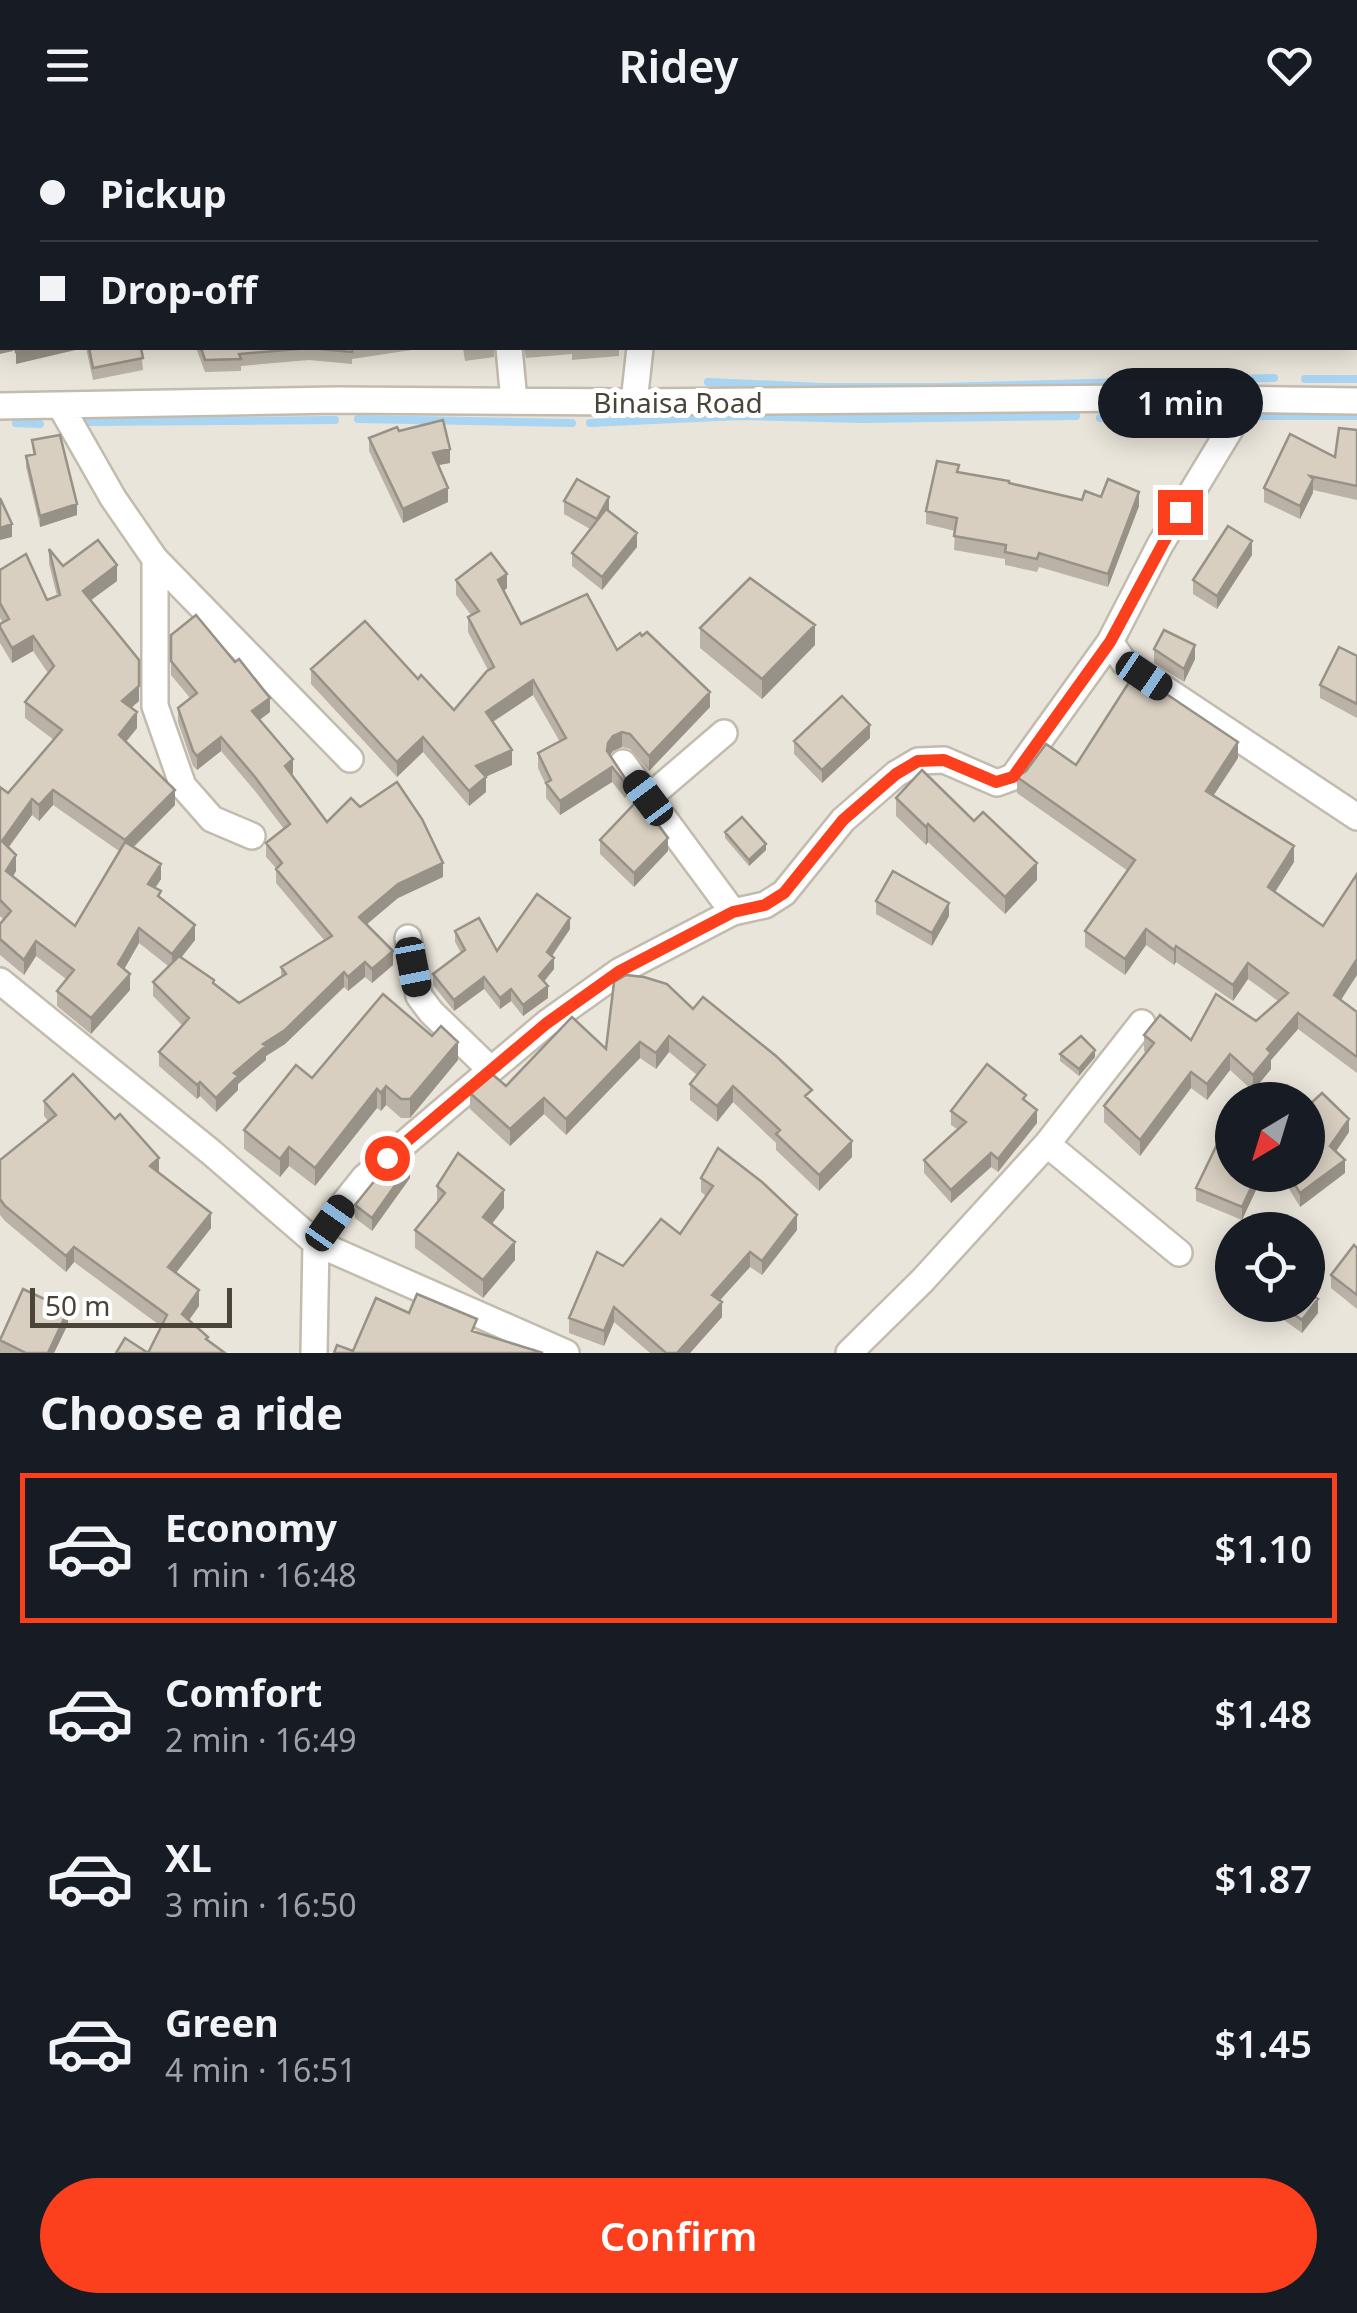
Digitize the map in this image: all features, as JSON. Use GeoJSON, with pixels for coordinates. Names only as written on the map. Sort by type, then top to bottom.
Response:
{"type":"FeatureCollection","features":[{"type":"Feature","properties":{"kind":"street"},"geometry":{"type":"LineString","coordinates":[[508,350],[514,401]]}},
{"type":"Feature","properties":{"kind":"street"},"geometry":{"type":"LineString","coordinates":[[634,402],[640,350]]}},
{"type":"Feature","properties":{"kind":"street"},"geometry":{"type":"LineString","coordinates":[[314,1353],[316,1243],[344,1203],[364,1178],[547,1023],[620,971],[733,912],[765,905],[784,893],[843,820],[896,774],[918,761],[944,760],[996,782],[1013,777],[1110,642],[1160,545],[1232,426],[1240,399]]}},
{"type":"Feature","properties":{"kind":"street","name":"Binaisa Road"},"geometry":{"type":"LineString","coordinates":[[0,406],[336,400],[1357,400]]}},
{"type":"Feature","properties":{"kind":"street"},"geometry":{"type":"LineString","coordinates":[[60,405],[113,498],[155,560],[350,759]]}},
{"type":"Feature","properties":{"kind":"street"},"geometry":{"type":"LineString","coordinates":[[155,560],[154,706],[183,786],[212,819],[252,836]]}},
{"type":"Feature","properties":{"kind":"street"},"geometry":{"type":"LineString","coordinates":[[1110,642],[1124,662],[1357,816]]}},
{"type":"Feature","properties":{"kind":"street"},"geometry":{"type":"LineString","coordinates":[[648,798],[724,734]]}},
{"type":"Feature","properties":{"kind":"street"},"geometry":{"type":"LineString","coordinates":[[623,764],[733,912]]}},
{"type":"Feature","properties":{"kind":"street"},"geometry":{"type":"LineString","coordinates":[[408,938],[419,996],[491,1070]]}},
{"type":"Feature","properties":{"kind":"street"},"geometry":{"type":"LineString","coordinates":[[0,981],[316,1243],[566,1353]]}},
{"type":"Feature","properties":{"kind":"street"},"geometry":{"type":"LineString","coordinates":[[849,1353],[923,1280],[1047,1144],[1142,1023]]}},
{"type":"Feature","properties":{"kind":"street"},"geometry":{"type":"LineString","coordinates":[[1047,1144],[1179,1253]]}},
{"type":"Feature","properties":{"kind":"shaded area"},"geometry":{"type":"Polygon","coordinates":[[[0,350],[1357,350],[1357,1353],[0,1353],[0,350]]]}},
{"type":"Feature","properties":{"kind":"building"},"geometry":{"type":"Polygon","coordinates":[[[89,350],[141,350],[143,358],[93,368],[89,350]]]}},
{"type":"Feature","properties":{"kind":"building"},"geometry":{"type":"Polygon","coordinates":[[[202,350],[286,350],[239,354],[241,359],[205,360],[202,350]]]}},
{"type":"Feature","properties":{"kind":"building"},"geometry":{"type":"Polygon","coordinates":[[[443,420],[450,449],[433,453],[448,488],[403,509],[369,438],[397,427],[399,431],[443,420]]]}},
{"type":"Feature","properties":{"kind":"building"},"geometry":{"type":"Polygon","coordinates":[[[1339,428],[1357,430],[1357,486],[1310,476],[1313,479],[1300,506],[1264,488],[1290,434],[1335,457],[1339,428]]]}},
{"type":"Feature","properties":{"kind":"building"},"geometry":{"type":"Polygon","coordinates":[[[60,435],[77,504],[40,516],[26,456],[35,454],[32,440],[60,435]]]}},
{"type":"Feature","properties":{"kind":"building"},"geometry":{"type":"Polygon","coordinates":[[[937,461],[959,465],[957,472],[1082,500],[1085,491],[1101,497],[1108,479],[1139,492],[1108,574],[1039,553],[1037,559],[1005,552],[1006,545],[954,536],[957,518],[926,511],[937,461]]]}},
{"type":"Feature","properties":{"kind":"building"},"geometry":{"type":"Polygon","coordinates":[[[577,479],[609,497],[597,519],[564,501],[577,479]]]}},
{"type":"Feature","properties":{"kind":"building"},"geometry":{"type":"Polygon","coordinates":[[[0,498],[12,524],[0,528],[0,498]]]}},
{"type":"Feature","properties":{"kind":"building"},"geometry":{"type":"Polygon","coordinates":[[[606,509],[637,533],[602,577],[572,553],[606,509]]]}},
{"type":"Feature","properties":{"kind":"building"},"geometry":{"type":"Polygon","coordinates":[[[1228,526],[1252,541],[1217,596],[1193,580],[1228,526]]]}},
{"type":"Feature","properties":{"kind":"building"},"geometry":{"type":"Polygon","coordinates":[[[98,540],[117,565],[83,591],[139,660],[139,686],[122,701],[137,712],[119,735],[175,790],[125,840],[53,790],[39,805],[32,799],[2,841],[16,855],[6,871],[75,926],[125,842],[161,864],[148,884],[161,891],[158,896],[195,925],[172,954],[139,928],[118,964],[130,974],[91,1018],[57,991],[74,970],[36,941],[24,960],[0,939],[0,924],[11,911],[0,900],[0,787],[8,793],[62,730],[25,702],[54,666],[33,636],[12,648],[0,627],[9,619],[0,603],[0,570],[26,554],[47,600],[60,595],[49,549],[63,566],[98,540]]]}},
{"type":"Feature","properties":{"kind":"building"},"geometry":{"type":"Polygon","coordinates":[[[491,553],[507,574],[498,580],[521,624],[587,594],[617,650],[647,632],[710,692],[649,756],[630,734],[613,736],[607,751],[625,783],[612,767],[560,801],[546,783],[551,780],[538,753],[566,738],[533,680],[486,712],[512,750],[476,766],[486,777],[469,791],[423,737],[397,762],[311,669],[365,621],[418,679],[421,675],[454,710],[494,667],[468,617],[479,611],[456,580],[491,553]]]}},
{"type":"Feature","properties":{"kind":"building"},"geometry":{"type":"Polygon","coordinates":[[[750,578],[815,625],[762,679],[700,628],[750,578]]]}},
{"type":"Feature","properties":{"kind":"building"},"geometry":{"type":"Polygon","coordinates":[[[196,615],[270,698],[252,711],[293,759],[285,766],[327,822],[351,798],[360,807],[397,782],[422,819],[443,863],[398,884],[359,917],[393,951],[372,969],[365,962],[348,977],[344,972],[285,1030],[263,1044],[266,1046],[234,1073],[238,1076],[216,1098],[159,1052],[189,1018],[153,982],[179,956],[239,1003],[286,974],[281,967],[332,936],[276,869],[282,863],[266,843],[290,824],[255,777],[221,737],[197,756],[193,751],[178,708],[197,693],[171,661],[171,635],[196,615]]]}},
{"type":"Feature","properties":{"kind":"building"},"geometry":{"type":"Polygon","coordinates":[[[1164,630],[1195,645],[1184,669],[1154,649],[1164,630]]]}},
{"type":"Feature","properties":{"kind":"building"},"geometry":{"type":"Polygon","coordinates":[[[1339,647],[1357,656],[1357,704],[1320,685],[1339,647]]]}},
{"type":"Feature","properties":{"kind":"building"},"geometry":{"type":"Polygon","coordinates":[[[1135,673],[1238,742],[1206,791],[1294,846],[1268,887],[1323,926],[1357,874],[1357,959],[1334,995],[1357,1012],[1357,1057],[1298,1013],[1267,1049],[1271,1053],[1253,1075],[1230,1054],[1207,1084],[1191,1072],[1140,1140],[1104,1106],[1154,1043],[1144,1035],[1160,1015],[1191,1040],[1216,994],[1256,1021],[1288,993],[1248,963],[1233,985],[1146,929],[1125,959],[1085,931],[1135,860],[1017,777],[1046,744],[1076,765],[1135,673]]]}},
{"type":"Feature","properties":{"kind":"building"},"geometry":{"type":"Polygon","coordinates":[[[842,696],[870,725],[822,770],[794,741],[842,696]]]}},
{"type":"Feature","properties":{"kind":"building"},"geometry":{"type":"Polygon","coordinates":[[[922,770],[974,821],[983,812],[1037,863],[1005,897],[896,798],[922,770]]]}},
{"type":"Feature","properties":{"kind":"building"},"geometry":{"type":"Polygon","coordinates":[[[639,799],[668,838],[634,873],[600,840],[639,799]]]}},
{"type":"Feature","properties":{"kind":"building"},"geometry":{"type":"Polygon","coordinates":[[[742,817],[766,844],[749,860],[725,832],[742,817]]]}},
{"type":"Feature","properties":{"kind":"building"},"geometry":{"type":"Polygon","coordinates":[[[893,871],[949,903],[932,933],[876,901],[893,871]]]}},
{"type":"Feature","properties":{"kind":"building"},"geometry":{"type":"Polygon","coordinates":[[[537,894],[570,918],[547,952],[554,958],[539,976],[548,986],[523,1005],[511,989],[500,998],[484,977],[454,1000],[433,974],[465,950],[455,931],[479,918],[497,951],[537,894]]]}},
{"type":"Feature","properties":{"kind":"building"},"geometry":{"type":"Polygon","coordinates":[[[626,975],[667,984],[693,1009],[703,997],[812,1090],[805,1096],[852,1141],[819,1175],[776,1134],[780,1130],[733,1086],[717,1106],[690,1084],[705,1065],[669,1036],[656,1053],[640,1042],[566,1119],[544,1098],[510,1129],[470,1093],[492,1074],[506,1086],[572,1017],[606,1049],[614,982],[626,975]]]}},
{"type":"Feature","properties":{"kind":"building"},"geometry":{"type":"Polygon","coordinates":[[[383,994],[432,1036],[441,1026],[458,1042],[410,1099],[401,1099],[386,1086],[381,1093],[377,1089],[315,1168],[289,1147],[280,1159],[244,1130],[296,1065],[312,1078],[383,994]]]}},
{"type":"Feature","properties":{"kind":"building"},"geometry":{"type":"Polygon","coordinates":[[[1081,1036],[1095,1050],[1079,1069],[1060,1054],[1081,1036]]]}},
{"type":"Feature","properties":{"kind":"building"},"geometry":{"type":"Polygon","coordinates":[[[987,1064],[1026,1095],[1023,1099],[1037,1110],[998,1159],[991,1153],[951,1190],[924,1160],[966,1122],[951,1111],[987,1064]]]}},
{"type":"Feature","properties":{"kind":"building"},"geometry":{"type":"Polygon","coordinates":[[[73,1074],[115,1119],[120,1114],[159,1158],[150,1166],[211,1213],[168,1267],[199,1290],[182,1314],[225,1353],[148,1353],[167,1315],[74,1247],[66,1256],[0,1199],[0,1160],[56,1115],[44,1101],[73,1074]]]}},
{"type":"Feature","properties":{"kind":"building"},"geometry":{"type":"Polygon","coordinates":[[[1325,1096],[1349,1119],[1330,1146],[1345,1160],[1325,1175],[1325,1096]]]}},
{"type":"Feature","properties":{"kind":"building"},"geometry":{"type":"Polygon","coordinates":[[[718,1148],[797,1215],[762,1261],[750,1252],[712,1295],[722,1302],[677,1353],[666,1353],[614,1307],[604,1331],[569,1318],[597,1252],[623,1266],[661,1219],[680,1234],[713,1186],[701,1178],[718,1148]]]}},
{"type":"Feature","properties":{"kind":"building"},"geometry":{"type":"Polygon","coordinates":[[[1215,1149],[1215,1192],[1249,1192],[1242,1207],[1196,1188],[1215,1149]]]}},
{"type":"Feature","properties":{"kind":"building"},"geometry":{"type":"Polygon","coordinates":[[[458,1153],[504,1190],[483,1217],[515,1242],[483,1280],[415,1230],[445,1193],[437,1186],[458,1153]]]}},
{"type":"Feature","properties":{"kind":"building"},"geometry":{"type":"Polygon","coordinates":[[[399,1156],[410,1164],[372,1218],[355,1205],[399,1156]]]}},
{"type":"Feature","properties":{"kind":"building"},"geometry":{"type":"Polygon","coordinates":[[[1354,1245],[1357,1248],[1357,1295],[1331,1275],[1354,1245]]]}},
{"type":"Feature","properties":{"kind":"building"},"geometry":{"type":"Polygon","coordinates":[[[23,1289],[68,1310],[48,1353],[26,1353],[0,1340],[23,1289]]]}},
{"type":"Feature","properties":{"kind":"building"},"geometry":{"type":"Polygon","coordinates":[[[417,1294],[477,1319],[472,1331],[543,1353],[334,1353],[337,1345],[353,1351],[376,1298],[409,1313],[417,1294]]]}},
{"type":"Feature","properties":{"kind":"building"},"geometry":{"type":"Polygon","coordinates":[[[125,1338],[148,1353],[116,1353],[125,1338]]]}},
{"type":"Feature","properties":{"kind":"waterway"},"geometry":{"type":"LineString","coordinates":[[708,382],[940,387],[1274,378]]}},
{"type":"Feature","properties":{"kind":"waterway"},"geometry":{"type":"LineString","coordinates":[[1305,379],[1357,379]]}},
{"type":"Feature","properties":{"kind":"waterway"},"geometry":{"type":"LineString","coordinates":[[590,423],[739,416],[1076,416]]}},
{"type":"Feature","properties":{"kind":"waterway"},"geometry":{"type":"LineString","coordinates":[[1100,418],[1223,416]]}},
{"type":"Feature","properties":{"kind":"waterway"},"geometry":{"type":"LineString","coordinates":[[1251,416],[1357,416]]}},
{"type":"Feature","properties":{"kind":"waterway"},"geometry":{"type":"LineString","coordinates":[[358,419],[572,423]]}},
{"type":"Feature","properties":{"kind":"waterway"},"geometry":{"type":"LineString","coordinates":[[89,422],[335,420]]}},
{"type":"Feature","properties":{"kind":"waterway"},"geometry":{"type":"LineString","coordinates":[[16,423],[40,424]]}},
{"type":"Feature","properties":{"kind":"route"},"geometry":{"type":"LineString","coordinates":[[387,1158],[547,1023],[620,971],[733,912],[765,905],[784,893],[843,820],[896,774],[918,761],[944,760],[996,782],[1013,777],[1110,642],[1180,512]]}}]}
